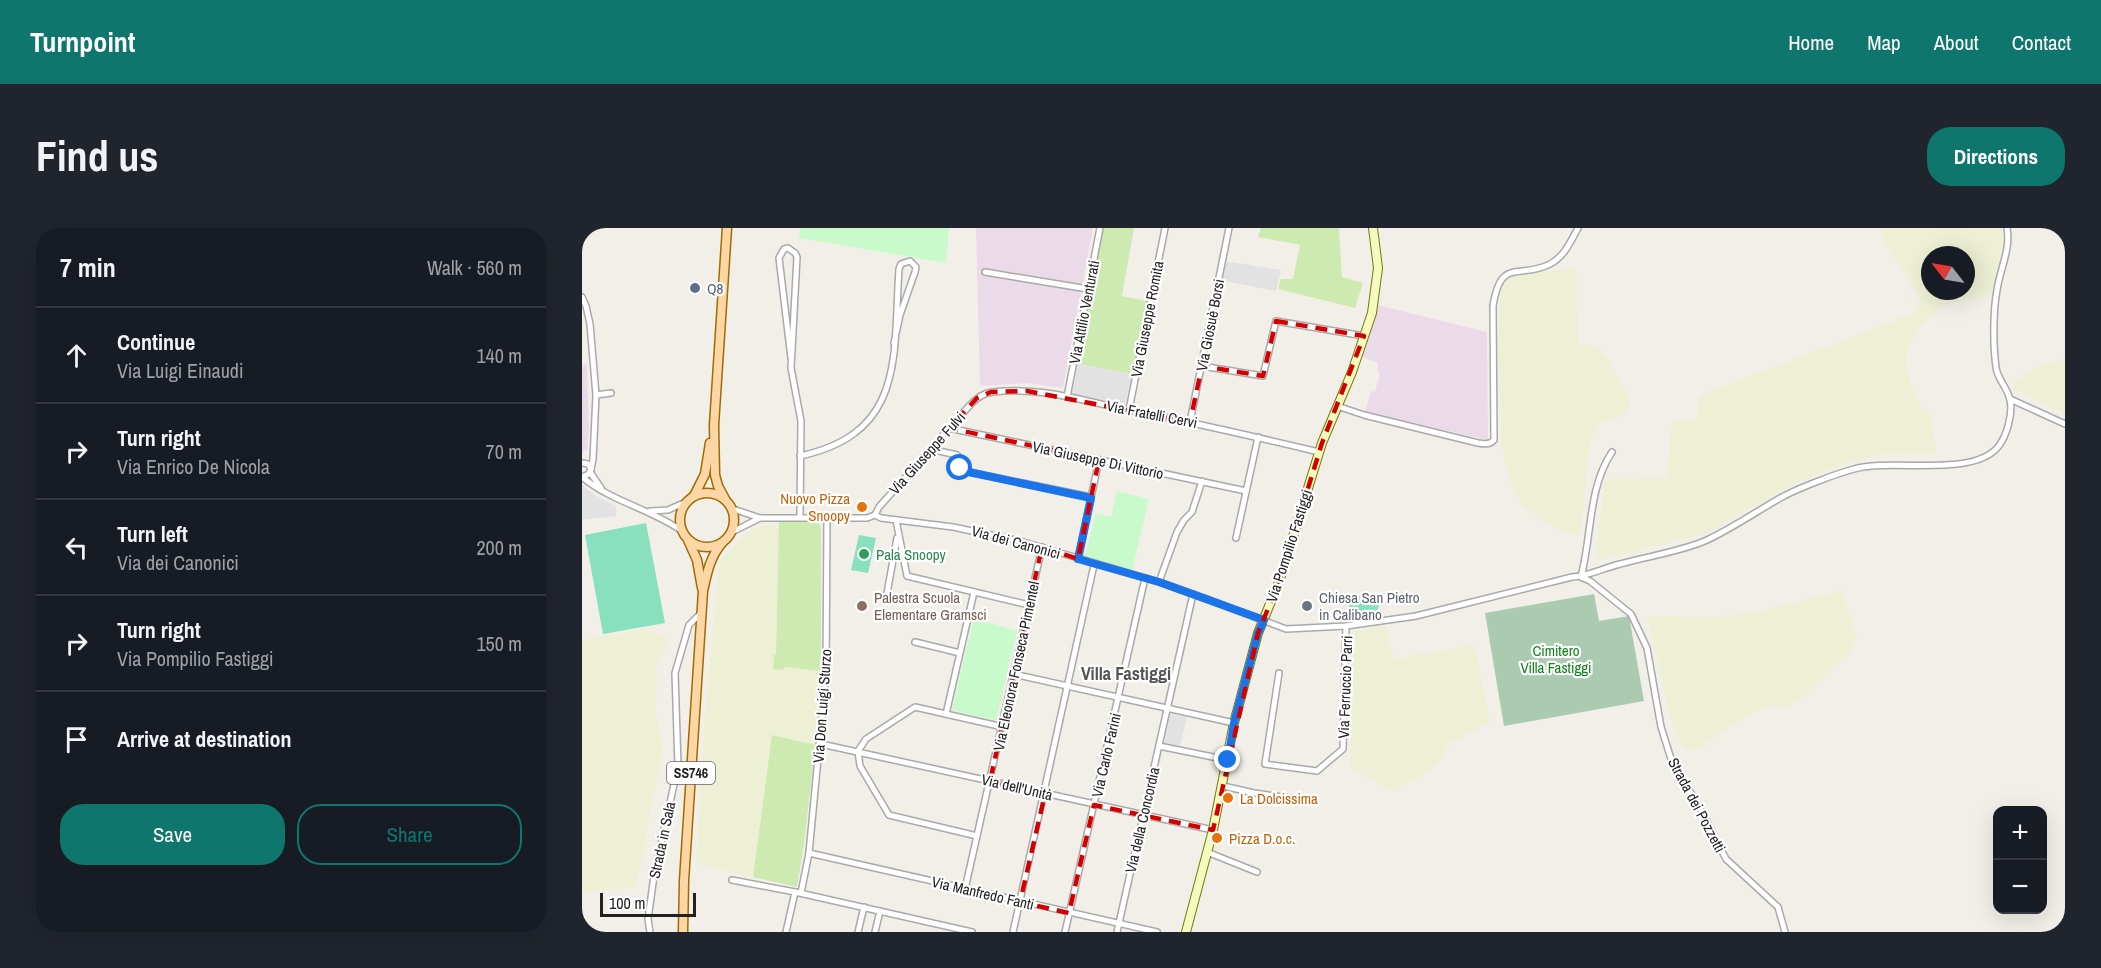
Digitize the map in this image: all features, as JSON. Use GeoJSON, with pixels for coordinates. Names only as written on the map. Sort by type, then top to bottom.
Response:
{"type":"FeatureCollection","features":[{"type":"Feature","properties":{"kind":"main road"},"geometry":{"type":"LineString","coordinates":[[727,228],[714,425],[715,475],[717,486],[733,509],[732,532]]}},
{"type":"Feature","properties":{"kind":"main road"},"geometry":{"type":"LineString","coordinates":[[694,496],[705,474],[714,425]]}},
{"type":"Feature","properties":{"kind":"main road"},"geometry":{"type":"LineString","coordinates":[[682,531],[680,516],[686,502],[694,496],[710,492],[725,499]]}},
{"type":"Feature","properties":{"kind":"main road","name":"SS746"},"geometry":{"type":"LineString","coordinates":[[682,531],[697,560],[703,591]]}},
{"type":"Feature","properties":{"kind":"main road","name":"SS746"},"geometry":{"type":"LineString","coordinates":[[683,932],[684,881],[703,591],[715,552],[732,532]]}},
{"type":"Feature","properties":{"kind":"main road"},"geometry":{"type":"LineString","coordinates":[[688,540],[705,547],[714,547],[722,543]]}},
{"type":"Feature","properties":{"kind":"street","name":"Via Attilio Venturati"},"geometry":{"type":"LineString","coordinates":[[1067,397],[1100,228]]}},
{"type":"Feature","properties":{"kind":"street","name":"Via Giuseppe Romita"},"geometry":{"type":"LineString","coordinates":[[1129,410],[1165,228]]}},
{"type":"Feature","properties":{"kind":"street","name":"Via Giosuè Borsi"},"geometry":{"type":"LineString","coordinates":[[1190,422],[1229,228]]}},
{"type":"Feature","properties":{"kind":"street","name":"Via Pompilio Fastiggi"},"geometry":{"type":"LineString","coordinates":[[1186,932],[1208,852],[1234,723],[1258,633],[1279,582],[1319,452],[1372,313],[1378,268],[1373,228]]}},
{"type":"Feature","properties":{"kind":"street"},"geometry":{"type":"LineString","coordinates":[[1337,406],[1364,415],[1478,443],[1492,442],[1493,306],[1496,289],[1505,275],[1548,265],[1559,258],[1578,228]]}},
{"type":"Feature","properties":{"kind":"street"},"geometry":{"type":"LineString","coordinates":[[2007,228],[2009,240],[1996,290],[1996,368],[2000,382],[2010,399],[2065,424]]}},
{"type":"Feature","properties":{"kind":"street"},"geometry":{"type":"LineString","coordinates":[[791,358],[797,257],[788,248],[783,249],[779,258],[792,378],[801,421],[800,517]]}},
{"type":"Feature","properties":{"kind":"street"},"geometry":{"type":"LineString","coordinates":[[800,456],[843,442],[869,421],[878,409],[889,385],[899,268],[901,264],[910,261],[916,267],[900,315],[894,343]]}},
{"type":"Feature","properties":{"kind":"street"},"geometry":{"type":"LineString","coordinates":[[986,272],[1088,290]]}},
{"type":"Feature","properties":{"kind":"street"},"geometry":{"type":"LineString","coordinates":[[582,297],[590,324],[596,395],[590,470],[587,476],[582,477]]}},
{"type":"Feature","properties":{"kind":"street"},"geometry":{"type":"LineString","coordinates":[[1202,366],[1263,376],[1276,321],[1364,336]]}},
{"type":"Feature","properties":{"kind":"street","name":"Via Fratelli Cervi"},"geometry":{"type":"LineString","coordinates":[[983,394],[1027,391],[1067,397],[1190,422],[1319,452]]}},
{"type":"Feature","properties":{"kind":"street"},"geometry":{"type":"LineString","coordinates":[[596,395],[611,393]]}},
{"type":"Feature","properties":{"kind":"street","name":"Via Giuseppe Fulvi"},"geometry":{"type":"LineString","coordinates":[[875,515],[879,507],[930,449],[983,394]]}},
{"type":"Feature","properties":{"kind":"street","name":"Via dei Canonici"},"geometry":{"type":"LineString","coordinates":[[733,509],[760,518],[867,518],[875,515],[881,518],[953,527],[1042,547],[1094,565],[1159,582],[1286,629],[1346,626],[1416,616],[1572,577],[1581,577],[1615,565],[1707,540],[1785,495],[1854,469],[1877,465],[1949,465],[1973,462],[1988,456],[2005,438],[2010,415],[2010,399]]}},
{"type":"Feature","properties":{"kind":"street","name":"Via Giuseppe Di Vittorio"},"geometry":{"type":"LineString","coordinates":[[949,428],[1246,491]]}},
{"type":"Feature","properties":{"kind":"street"},"geometry":{"type":"LineString","coordinates":[[1236,538],[1258,437]]}},
{"type":"Feature","properties":{"kind":"street"},"geometry":{"type":"LineString","coordinates":[[593,447],[582,463],[588,464],[604,492]]}},
{"type":"Feature","properties":{"kind":"street"},"geometry":{"type":"LineString","coordinates":[[930,449],[957,455],[960,468],[964,471],[1091,498]]}},
{"type":"Feature","properties":{"kind":"street"},"geometry":{"type":"LineString","coordinates":[[1581,577],[1586,559],[1597,481],[1612,452]]}},
{"type":"Feature","properties":{"kind":"street"},"geometry":{"type":"LineString","coordinates":[[1078,559],[1099,460]]}},
{"type":"Feature","properties":{"kind":"street"},"geometry":{"type":"LineString","coordinates":[[582,477],[604,492],[667,520],[682,531]]}},
{"type":"Feature","properties":{"kind":"street"},"geometry":{"type":"LineString","coordinates":[[1159,582],[1177,532],[1192,512],[1202,481]]}},
{"type":"Feature","properties":{"kind":"street"},"geometry":{"type":"LineString","coordinates":[[646,511],[668,510],[686,502]]}},
{"type":"Feature","properties":{"kind":"street","name":"Via dei Canonici"},"geometry":{"type":"LineString","coordinates":[[732,532],[760,518]]}},
{"type":"Feature","properties":{"kind":"street","name":"Via Don Luigi Sturzo"},"geometry":{"type":"LineString","coordinates":[[786,932],[809,853],[821,744],[826,674],[827,518]]}},
{"type":"Feature","properties":{"kind":"street"},"geometry":{"type":"LineString","coordinates":[[896,520],[907,576],[1029,605]]}},
{"type":"Feature","properties":{"kind":"street"},"geometry":{"type":"LineString","coordinates":[[886,599],[898,533]]}},
{"type":"Feature","properties":{"kind":"street","name":"Via Eleonora Fonseca Pimentel"},"geometry":{"type":"LineString","coordinates":[[965,889],[1042,547]]}},
{"type":"Feature","properties":{"kind":"street"},"geometry":{"type":"LineString","coordinates":[[1014,932],[1094,565]]}},
{"type":"Feature","properties":{"kind":"street","name":"Strada dei Pozzetti"},"geometry":{"type":"LineString","coordinates":[[1581,577],[1590,581],[1630,614],[1647,648],[1661,727],[1672,762],[1700,808],[1726,859],[1778,907],[1785,932]]}},
{"type":"Feature","properties":{"kind":"street","name":"Via Carlo Farini"},"geometry":{"type":"LineString","coordinates":[[1065,932],[1145,578]]}},
{"type":"Feature","properties":{"kind":"street"},"geometry":{"type":"LineString","coordinates":[[946,714],[974,592]]}},
{"type":"Feature","properties":{"kind":"street","name":"Via della Concordia"},"geometry":{"type":"LineString","coordinates":[[1117,932],[1193,594]]}},
{"type":"Feature","properties":{"kind":"street","name":"Strada in Sala"},"geometry":{"type":"LineString","coordinates":[[649,932],[648,919],[654,876],[678,766],[675,673],[689,625],[701,614]]}},
{"type":"Feature","properties":{"kind":"street","name":"Via Ferruccio Parri"},"geometry":{"type":"LineString","coordinates":[[1279,673],[1264,764],[1317,771],[1343,749],[1346,626]]}},
{"type":"Feature","properties":{"kind":"street"},"geometry":{"type":"LineString","coordinates":[[915,642],[960,653]]}},
{"type":"Feature","properties":{"kind":"street"},"geometry":{"type":"LineString","coordinates":[[1013,674],[1234,723]]}},
{"type":"Feature","properties":{"kind":"street"},"geometry":{"type":"LineString","coordinates":[[977,836],[889,815],[860,766],[858,751],[866,739],[915,707],[1003,727]]}},
{"type":"Feature","properties":{"kind":"street","name":"Via dell'Unità"},"geometry":{"type":"LineString","coordinates":[[821,744],[1213,830]]}},
{"type":"Feature","properties":{"kind":"street"},"geometry":{"type":"LineString","coordinates":[[1159,746],[1228,760]]}},
{"type":"Feature","properties":{"kind":"street"},"geometry":{"type":"LineString","coordinates":[[1222,786],[1290,798]]}},
{"type":"Feature","properties":{"kind":"street"},"geometry":{"type":"LineString","coordinates":[[1208,852],[1257,873]]}},
{"type":"Feature","properties":{"kind":"street","name":"Via Manfredo Fanti"},"geometry":{"type":"LineString","coordinates":[[809,853],[1157,932]]}},
{"type":"Feature","properties":{"kind":"street"},"geometry":{"type":"LineString","coordinates":[[732,880],[798,892],[972,932]]}},
{"type":"Feature","properties":{"kind":"street"},"geometry":{"type":"LineString","coordinates":[[858,932],[864,907]]}},
{"type":"Feature","properties":{"kind":"street"},"geometry":{"type":"LineString","coordinates":[[875,932],[880,911]]}},
{"type":"Feature","properties":{"kind":"highlighted area"},"geometry":{"type":"Polygon","coordinates":[[[1276,321],[1364,336],[1322,443],[1279,582],[1258,633],[1213,830],[1094,805],[1069,913],[1020,902],[1045,794],[990,781],[1042,547],[1078,559],[1099,460],[949,428],[977,398],[991,392],[1027,391],[1190,422],[1202,366],[1263,376],[1276,321]]]}},
{"type":"Feature","properties":{"kind":"shaded area"},"geometry":{"type":"Polygon","coordinates":[[[976,228],[1093,228],[1063,388],[1026,383],[980,386],[976,228]]]}},
{"type":"Feature","properties":{"kind":"shaded area"},"geometry":{"type":"Polygon","coordinates":[[[1223,261],[1281,270],[1276,291],[1219,280],[1223,261]]]}},
{"type":"Feature","properties":{"kind":"shaded area"},"geometry":{"type":"Polygon","coordinates":[[[1377,305],[1487,332],[1488,440],[1365,412],[1371,391],[1375,392],[1380,373],[1377,371],[1378,363],[1361,356],[1377,305]]]}},
{"type":"Feature","properties":{"kind":"shaded area"},"geometry":{"type":"Polygon","coordinates":[[[587,364],[589,432],[587,450],[582,452],[582,365],[587,364]]]}},
{"type":"Feature","properties":{"kind":"shaded area"},"geometry":{"type":"Polygon","coordinates":[[[1078,364],[1132,374],[1125,404],[1072,394],[1078,364]]]}},
{"type":"Feature","properties":{"kind":"shaded area"},"geometry":{"type":"Polygon","coordinates":[[[582,485],[596,496],[616,506],[616,516],[582,520],[582,485]]]}},
{"type":"Feature","properties":{"kind":"shaded area"},"geometry":{"type":"Polygon","coordinates":[[[1170,714],[1187,717],[1180,747],[1164,743],[1170,714]]]}},
{"type":"Feature","properties":{"kind":"green space"},"geometry":{"type":"Polygon","coordinates":[[[800,228],[949,228],[946,263],[799,238],[800,228]]]}},
{"type":"Feature","properties":{"kind":"green space"},"geometry":{"type":"Polygon","coordinates":[[[1103,228],[1134,228],[1122,296],[1147,301],[1132,374],[1078,364],[1103,228]]]}},
{"type":"Feature","properties":{"kind":"green space"},"geometry":{"type":"Polygon","coordinates":[[[1261,228],[1339,228],[1342,277],[1363,283],[1355,308],[1278,289],[1281,279],[1293,279],[1300,245],[1258,237],[1261,228]]]}},
{"type":"Feature","properties":{"kind":"green space"},"geometry":{"type":"Polygon","coordinates":[[[1881,228],[2002,228],[2003,238],[1998,270],[1990,296],[1975,299],[1975,246],[1921,246],[1921,300],[1969,300],[1940,307],[1919,329],[1907,351],[1906,367],[1913,391],[1922,410],[1927,409],[1931,414],[1936,454],[1881,454],[1845,464],[1795,483],[1704,534],[1599,560],[1595,556],[1605,480],[1667,477],[1672,421],[1697,419],[1698,396],[1914,313],[1919,306],[1920,298],[1885,243],[1881,228]]]}},
{"type":"Feature","properties":{"kind":"green space"},"geometry":{"type":"Polygon","coordinates":[[[1576,268],[1578,343],[1596,346],[1607,357],[1631,403],[1626,413],[1601,423],[1590,442],[1580,538],[1545,522],[1524,508],[1512,488],[1502,448],[1498,347],[1499,307],[1506,280],[1514,275],[1576,268]]]}},
{"type":"Feature","properties":{"kind":"green space"},"geometry":{"type":"Polygon","coordinates":[[[2065,358],[2065,414],[2015,390],[2014,382],[2033,368],[2065,358]]]}},
{"type":"Feature","properties":{"kind":"green space"},"geometry":{"type":"Polygon","coordinates":[[[1117,491],[1149,499],[1132,571],[1084,559],[1096,513],[1111,517],[1117,491]]]}},
{"type":"Feature","properties":{"kind":"green space"},"geometry":{"type":"Polygon","coordinates":[[[779,520],[817,521],[821,527],[821,671],[784,667],[783,670],[773,669],[774,655],[776,655],[779,520]]]}},
{"type":"Feature","properties":{"kind":"green space"},"geometry":{"type":"Polygon","coordinates":[[[646,523],[665,623],[603,634],[585,535],[646,523]]]}},
{"type":"Feature","properties":{"kind":"green space"},"geometry":{"type":"Polygon","coordinates":[[[779,525],[776,655],[784,667],[821,671],[818,678],[815,745],[772,736],[753,877],[696,864],[705,716],[719,565],[727,553],[748,532],[760,526],[779,525]]]}},
{"type":"Feature","properties":{"kind":"green space","name":"Pala Snoopy"},"geometry":{"type":"Polygon","coordinates":[[[859,535],[876,538],[868,573],[851,570],[859,535]]]}},
{"type":"Feature","properties":{"kind":"green space"},"geometry":{"type":"Polygon","coordinates":[[[1841,591],[1858,636],[1851,650],[1802,699],[1788,707],[1771,707],[1755,711],[1697,750],[1684,749],[1672,725],[1647,616],[1717,617],[1764,610],[1841,591]]]}},
{"type":"Feature","properties":{"kind":"green space"},"geometry":{"type":"Polygon","coordinates":[[[1351,594],[1380,601],[1376,616],[1348,610],[1351,594]]]}},
{"type":"Feature","properties":{"kind":"green space","name":"Cimitero Villa Fastiggi"},"geometry":{"type":"Polygon","coordinates":[[[1594,594],[1599,621],[1629,616],[1644,701],[1504,726],[1485,613],[1594,594]]]}},
{"type":"Feature","properties":{"kind":"green space"},"geometry":{"type":"Polygon","coordinates":[[[974,618],[1017,631],[996,721],[952,710],[974,618]]]}},
{"type":"Feature","properties":{"kind":"green space"},"geometry":{"type":"Polygon","coordinates":[[[1386,626],[1395,659],[1474,644],[1490,722],[1449,744],[1438,765],[1392,793],[1350,766],[1355,631],[1386,626]]]}},
{"type":"Feature","properties":{"kind":"green space"},"geometry":{"type":"Polygon","coordinates":[[[644,629],[664,636],[666,648],[657,660],[656,715],[662,744],[660,768],[636,887],[582,892],[582,640],[644,629]]]}},
{"type":"Feature","properties":{"kind":"green space"},"geometry":{"type":"Polygon","coordinates":[[[772,735],[815,745],[797,887],[753,877],[772,735]]]}},
{"type":"Feature","properties":{"kind":"place","name":"Q8"},"geometry":{"type":"Point","coordinates":[695,288]}},
{"type":"Feature","properties":{"kind":"place","name":"Nuovo Pizza Snoopy"},"geometry":{"type":"Point","coordinates":[862,507]}},
{"type":"Feature","properties":{"kind":"place","name":"Pala Snoopy"},"geometry":{"type":"Point","coordinates":[864,554]}},
{"type":"Feature","properties":{"kind":"place","name":"Palestra Scuola Elementare Gramsci"},"geometry":{"type":"Point","coordinates":[862,606]}},
{"type":"Feature","properties":{"kind":"place","name":"Chiesa San Pietro in Calibano"},"geometry":{"type":"Point","coordinates":[1307,606]}},
{"type":"Feature","properties":{"kind":"place","name":"La Dolcissima"},"geometry":{"type":"Point","coordinates":[1228,798]}},
{"type":"Feature","properties":{"kind":"place","name":"Pizza D.o.c."},"geometry":{"type":"Point","coordinates":[1217,838]}},
{"type":"Feature","properties":{"kind":"district","name":"Villa Fastiggi"},"geometry":{"type":"Point","coordinates":[1126,673]}},
{"type":"Feature","properties":{"kind":"route"},"geometry":{"type":"LineString","coordinates":[[960,468],[964,471],[1091,498],[1078,559],[1159,582],[1264,620],[1258,633],[1234,723],[1228,760]]}}]}
